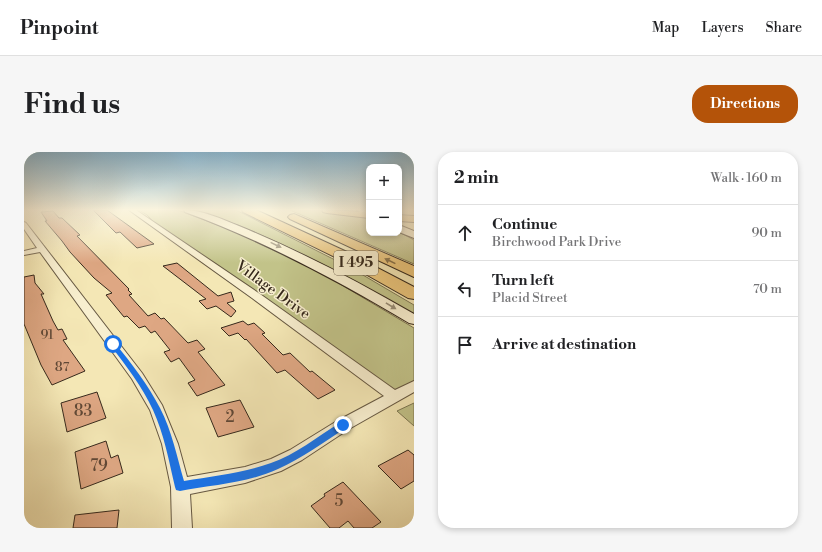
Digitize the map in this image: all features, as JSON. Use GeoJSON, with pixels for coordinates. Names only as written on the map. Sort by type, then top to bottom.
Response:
{"type":"FeatureCollection","features":[{"type":"Feature","properties":{"kind":"highway","name":"I 495"},"geometry":{"type":"LineString","coordinates":[[284,228],[342,255],[414,294]]}},
{"type":"Feature","properties":{"kind":"highway","name":"I 495"},"geometry":{"type":"LineString","coordinates":[[318,228],[414,272]]}},
{"type":"Feature","properties":{"kind":"main road"},"geometry":{"type":"LineString","coordinates":[[236,228],[324,269],[414,320]]}},
{"type":"Feature","properties":{"kind":"main road"},"geometry":{"type":"LineString","coordinates":[[402,229],[414,235]]}},
{"type":"Feature","properties":{"kind":"street"},"geometry":{"type":"LineString","coordinates":[[27,228],[137,376],[157,409],[170,444],[180,487],[182,528]]}},
{"type":"Feature","properties":{"kind":"street","name":"Village Drive"},"geometry":{"type":"LineString","coordinates":[[157,228],[256,296],[395,397]]}},
{"type":"Feature","properties":{"kind":"street"},"geometry":{"type":"LineString","coordinates":[[24,253],[42,249]]}},
{"type":"Feature","properties":{"kind":"street"},"geometry":{"type":"LineString","coordinates":[[180,487],[245,475],[274,466],[296,455],[343,425],[414,386]]}},
{"type":"Feature","properties":{"kind":"green space"},"geometry":{"type":"Polygon","coordinates":[[[160,228],[224,228],[244,235],[335,281],[414,328],[414,386],[395,397],[160,228]]]}},
{"type":"Feature","properties":{"kind":"green space"},"geometry":{"type":"Polygon","coordinates":[[[244,228],[271,228],[351,268],[414,305],[414,314],[307,257],[244,228]]]}},
{"type":"Feature","properties":{"kind":"green space"},"geometry":{"type":"Polygon","coordinates":[[[330,228],[366,228],[366,236],[402,236],[402,234],[414,240],[414,264],[330,228]]]}},
{"type":"Feature","properties":{"kind":"green space"},"geometry":{"type":"Polygon","coordinates":[[[414,403],[414,426],[397,411],[414,403]]]}},
{"type":"Feature","properties":{"kind":"building"},"geometry":{"type":"Polygon","coordinates":[[[51,228],[72,228],[80,235],[77,236],[129,289],[128,290],[132,294],[129,295],[148,316],[155,313],[161,319],[164,318],[188,343],[197,340],[205,349],[198,352],[225,385],[197,396],[188,383],[195,380],[179,358],[171,362],[164,352],[170,350],[155,331],[151,333],[145,326],[139,328],[127,316],[124,317],[106,295],[112,293],[94,278],[51,228]]]}},
{"type":"Feature","properties":{"kind":"building"},"geometry":{"type":"Polygon","coordinates":[[[111,228],[131,228],[154,244],[137,248],[120,232],[116,233],[111,228]]]}},
{"type":"Feature","properties":{"kind":"building"},"geometry":{"type":"Polygon","coordinates":[[[177,263],[218,296],[231,292],[234,301],[227,303],[236,311],[231,317],[216,306],[207,309],[199,301],[206,299],[163,266],[177,263]]]}},
{"type":"Feature","properties":{"kind":"building"},"geometry":{"type":"Polygon","coordinates":[[[34,275],[35,283],[44,294],[41,294],[53,321],[58,330],[62,329],[67,339],[63,340],[85,371],[52,385],[41,365],[24,324],[24,277],[34,275]]]}},
{"type":"Feature","properties":{"kind":"building"},"geometry":{"type":"Polygon","coordinates":[[[243,321],[248,325],[254,323],[265,333],[262,334],[283,355],[290,353],[310,372],[312,371],[335,390],[318,399],[285,370],[277,373],[246,339],[245,340],[238,333],[229,336],[221,328],[243,321]]]}},
{"type":"Feature","properties":{"kind":"building"},"geometry":{"type":"Polygon","coordinates":[[[97,392],[106,418],[67,432],[61,403],[97,392]]]}},
{"type":"Feature","properties":{"kind":"building"},"geometry":{"type":"Polygon","coordinates":[[[240,400],[254,427],[218,437],[206,408],[240,400]]]}},
{"type":"Feature","properties":{"kind":"building"},"geometry":{"type":"Polygon","coordinates":[[[106,441],[111,458],[118,455],[123,473],[81,489],[75,452],[106,441]]]}},
{"type":"Feature","properties":{"kind":"building"},"geometry":{"type":"Polygon","coordinates":[[[408,450],[414,455],[414,481],[401,489],[378,466],[408,450]]]}},
{"type":"Feature","properties":{"kind":"building"},"geometry":{"type":"Polygon","coordinates":[[[343,482],[381,522],[372,528],[354,528],[348,521],[339,528],[330,528],[311,506],[325,496],[324,494],[343,482]]]}},
{"type":"Feature","properties":{"kind":"building"},"geometry":{"type":"Polygon","coordinates":[[[119,510],[117,528],[73,528],[75,515],[119,510]]]}},
{"type":"Feature","properties":{"kind":"route"},"geometry":{"type":"LineString","coordinates":[[113,344],[137,376],[157,409],[170,444],[180,487],[245,475],[274,466],[296,455],[343,425]]}}]}
